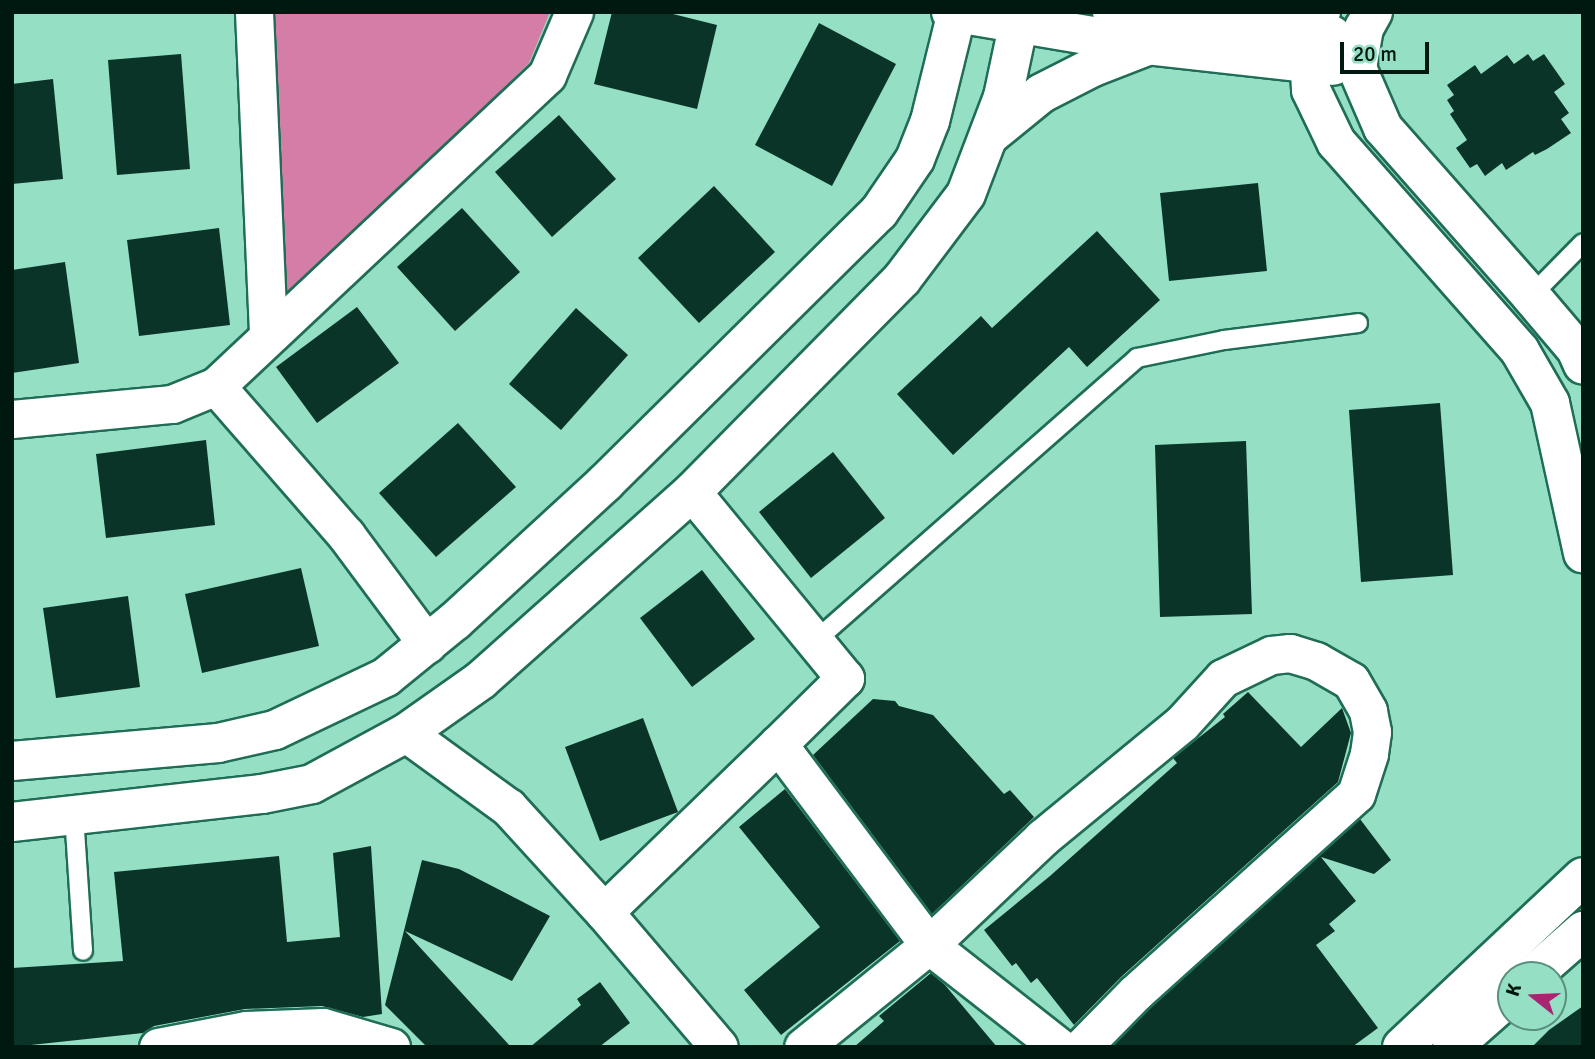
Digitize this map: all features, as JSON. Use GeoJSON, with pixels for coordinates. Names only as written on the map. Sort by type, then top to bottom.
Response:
{"type":"FeatureCollection","features":[{"type":"Feature","properties":{"kind":"street"},"geometry":{"type":"LineString","coordinates":[[254,12],[268,336]]}},
{"type":"Feature","properties":{"kind":"street"},"geometry":{"type":"LineString","coordinates":[[12,419],[172,404],[216,386],[547,75],[574,12]]}},
{"type":"Feature","properties":{"kind":"street"},"geometry":{"type":"LineString","coordinates":[[12,761],[218,743],[275,730],[386,677],[427,644],[606,483],[879,212],[915,159],[930,121],[955,13],[1364,39],[1383,128],[1576,349],[1583,365]]}},
{"type":"Feature","properties":{"kind":"street"},"geometry":{"type":"LineString","coordinates":[[12,822],[261,794],[312,784],[406,733],[481,680],[692,492],[902,279],[967,194],[1003,97],[1019,18]]}},
{"type":"Feature","properties":{"kind":"street"},"geometry":{"type":"LineString","coordinates":[[989,136],[1042,93],[1093,67],[1128,22]]}},
{"type":"Feature","properties":{"kind":"street"},"geometry":{"type":"LineString","coordinates":[[1313,37],[1311,90],[1336,142],[1520,351],[1550,403],[1583,553]]}},
{"type":"Feature","properties":{"kind":"street"},"geometry":{"type":"LineString","coordinates":[[216,386],[346,535],[427,644]]}},
{"type":"Feature","properties":{"kind":"street"},"geometry":{"type":"LineString","coordinates":[[604,912],[845,678],[692,492]]}},
{"type":"Feature","properties":{"kind":"street"},"geometry":{"type":"LineString","coordinates":[[803,1047],[929,945],[1042,838],[1182,723],[1223,678],[1271,654],[1290,653],[1317,661],[1351,681],[1368,711],[1372,732],[1369,754],[1356,794],[1135,993],[1082,1047]]}},
{"type":"Feature","properties":{"kind":"street"},"geometry":{"type":"LineString","coordinates":[[406,733],[508,807],[604,912],[719,1047]]}},
{"type":"Feature","properties":{"kind":"street"},"geometry":{"type":"LineString","coordinates":[[778,744],[929,945],[1059,1047]]}},
{"type":"Feature","properties":{"kind":"street"},"geometry":{"type":"LineString","coordinates":[[1402,1047],[1583,877]]}},
{"type":"Feature","properties":{"kind":"street"},"geometry":{"type":"LineString","coordinates":[[1549,961],[1583,931]]}},
{"type":"Feature","properties":{"kind":"street"},"geometry":{"type":"LineString","coordinates":[[1452,1047],[1497,1007]]}},
{"type":"Feature","properties":{"kind":"street"},"geometry":{"type":"LineString","coordinates":[[158,1047],[246,1030],[324,1027],[391,1047]]}},
{"type":"Feature","properties":{"kind":"lane"},"geometry":{"type":"LineString","coordinates":[[1531,296],[1583,243]]}},
{"type":"Feature","properties":{"kind":"lane"},"geometry":{"type":"LineString","coordinates":[[815,641],[1137,358],[1224,340],[1358,323]]}},
{"type":"Feature","properties":{"kind":"lane"},"geometry":{"type":"LineString","coordinates":[[74,815],[83,951]]}},
{"type":"Feature","properties":{"kind":"shaded area"},"geometry":{"type":"Polygon","coordinates":[[[263,12],[550,12],[529,63],[279,310],[263,12]]]}},
{"type":"Feature","properties":{"kind":"building"},"geometry":{"type":"Polygon","coordinates":[[[612,12],[665,12],[717,25],[697,109],[594,84],[612,12]]]}},
{"type":"Feature","properties":{"kind":"building"},"geometry":{"type":"Polygon","coordinates":[[[819,23],[896,64],[832,186],[755,145],[819,23]]]}},
{"type":"Feature","properties":{"kind":"building"},"geometry":{"type":"Polygon","coordinates":[[[181,54],[190,169],[117,175],[108,60],[181,54]]]}},
{"type":"Feature","properties":{"kind":"building"},"geometry":{"type":"Polygon","coordinates":[[[1528,54],[1533,61],[1544,54],[1565,84],[1554,92],[1569,113],[1561,119],[1571,133],[1535,155],[1533,152],[1506,170],[1502,163],[1485,176],[1477,164],[1470,168],[1456,148],[1467,140],[1450,114],[1454,111],[1447,100],[1454,95],[1447,85],[1475,65],[1481,74],[1507,55],[1514,64],[1528,54]]]}},
{"type":"Feature","properties":{"kind":"building"},"geometry":{"type":"Polygon","coordinates":[[[53,79],[63,179],[12,184],[12,84],[53,79]]]}},
{"type":"Feature","properties":{"kind":"building"},"geometry":{"type":"Polygon","coordinates":[[[559,115],[616,179],[552,237],[495,172],[559,115]]]}},
{"type":"Feature","properties":{"kind":"building"},"geometry":{"type":"Polygon","coordinates":[[[1258,183],[1267,271],[1169,281],[1160,193],[1258,183]]]}},
{"type":"Feature","properties":{"kind":"building"},"geometry":{"type":"Polygon","coordinates":[[[714,186],[775,252],[699,323],[638,258],[714,186]]]}},
{"type":"Feature","properties":{"kind":"building"},"geometry":{"type":"Polygon","coordinates":[[[462,208],[520,272],[455,331],[397,267],[462,208]]]}},
{"type":"Feature","properties":{"kind":"building"},"geometry":{"type":"Polygon","coordinates":[[[219,228],[230,325],[139,336],[127,240],[219,228]]]}},
{"type":"Feature","properties":{"kind":"building"},"geometry":{"type":"Polygon","coordinates":[[[1097,231],[1160,300],[1087,367],[1069,347],[953,455],[897,394],[981,316],[992,328],[1097,231]]]}},
{"type":"Feature","properties":{"kind":"building"},"geometry":{"type":"Polygon","coordinates":[[[65,262],[79,363],[12,373],[12,270],[65,262]]]}},
{"type":"Feature","properties":{"kind":"building"},"geometry":{"type":"Polygon","coordinates":[[[357,307],[399,363],[317,423],[276,367],[357,307]]]}},
{"type":"Feature","properties":{"kind":"building"},"geometry":{"type":"Polygon","coordinates":[[[576,308],[628,355],[561,430],[509,384],[576,308]]]}},
{"type":"Feature","properties":{"kind":"building"},"geometry":{"type":"Polygon","coordinates":[[[1440,403],[1453,575],[1361,582],[1349,410],[1440,403]]]}},
{"type":"Feature","properties":{"kind":"building"},"geometry":{"type":"Polygon","coordinates":[[[458,423],[516,487],[436,557],[379,493],[458,423]]]}},
{"type":"Feature","properties":{"kind":"building"},"geometry":{"type":"Polygon","coordinates":[[[206,440],[215,525],[106,538],[96,454],[206,440]]]}},
{"type":"Feature","properties":{"kind":"building"},"geometry":{"type":"Polygon","coordinates":[[[1246,441],[1252,614],[1160,617],[1155,445],[1246,441]]]}},
{"type":"Feature","properties":{"kind":"building"},"geometry":{"type":"Polygon","coordinates":[[[833,452],[885,518],[811,578],[759,512],[833,452]]]}},
{"type":"Feature","properties":{"kind":"building"},"geometry":{"type":"Polygon","coordinates":[[[301,568],[319,646],[202,673],[185,594],[301,568]]]}},
{"type":"Feature","properties":{"kind":"building"},"geometry":{"type":"Polygon","coordinates":[[[702,570],[755,639],[692,687],[640,618],[702,570]]]}},
{"type":"Feature","properties":{"kind":"building"},"geometry":{"type":"Polygon","coordinates":[[[128,596],[140,687],[56,698],[43,608],[128,596]]]}},
{"type":"Feature","properties":{"kind":"building"},"geometry":{"type":"Polygon","coordinates":[[[1248,692],[1301,747],[1342,708],[1351,733],[1338,782],[1121,977],[1074,1025],[1037,978],[1031,983],[1016,963],[1012,966],[984,930],[1050,876],[1177,763],[1173,758],[1225,717],[1223,714],[1248,692]]]}},
{"type":"Feature","properties":{"kind":"building"},"geometry":{"type":"Polygon","coordinates":[[[873,699],[895,701],[899,706],[933,715],[1004,794],[1010,790],[1034,817],[932,914],[813,755],[873,699]]]}},
{"type":"Feature","properties":{"kind":"building"},"geometry":{"type":"Polygon","coordinates":[[[643,718],[678,812],[600,841],[565,747],[643,718]]]}},
{"type":"Feature","properties":{"kind":"building"},"geometry":{"type":"Polygon","coordinates":[[[785,789],[900,941],[781,1035],[744,990],[820,927],[739,827],[785,789]]]}},
{"type":"Feature","properties":{"kind":"building"},"geometry":{"type":"Polygon","coordinates":[[[1360,819],[1391,860],[1374,874],[1321,857],[1356,901],[1329,924],[1335,931],[1316,945],[1378,1028],[1352,1047],[1115,1047],[1150,1008],[1360,819]]]}},
{"type":"Feature","properties":{"kind":"building"},"geometry":{"type":"Polygon","coordinates":[[[371,846],[382,1014],[363,1017],[322,1006],[245,1009],[154,1026],[143,1033],[12,1047],[12,968],[123,961],[114,872],[279,856],[287,942],[340,937],[333,853],[371,846]]]}},
{"type":"Feature","properties":{"kind":"building"},"geometry":{"type":"Polygon","coordinates":[[[422,860],[459,869],[550,916],[512,981],[405,931],[511,1047],[427,1047],[385,1005],[422,860]]]}},
{"type":"Feature","properties":{"kind":"building"},"geometry":{"type":"Polygon","coordinates":[[[931,973],[945,985],[997,1047],[854,1047],[884,1021],[879,1016],[931,973]]]}},
{"type":"Feature","properties":{"kind":"building"},"geometry":{"type":"Polygon","coordinates":[[[600,982],[630,1023],[599,1047],[530,1047],[581,1005],[577,999],[600,982]]]}},
{"type":"Feature","properties":{"kind":"building"},"geometry":{"type":"Polygon","coordinates":[[[1583,1006],[1583,1047],[1532,1047],[1548,1031],[1567,1031],[1567,1017],[1583,1006]]]}}]}
